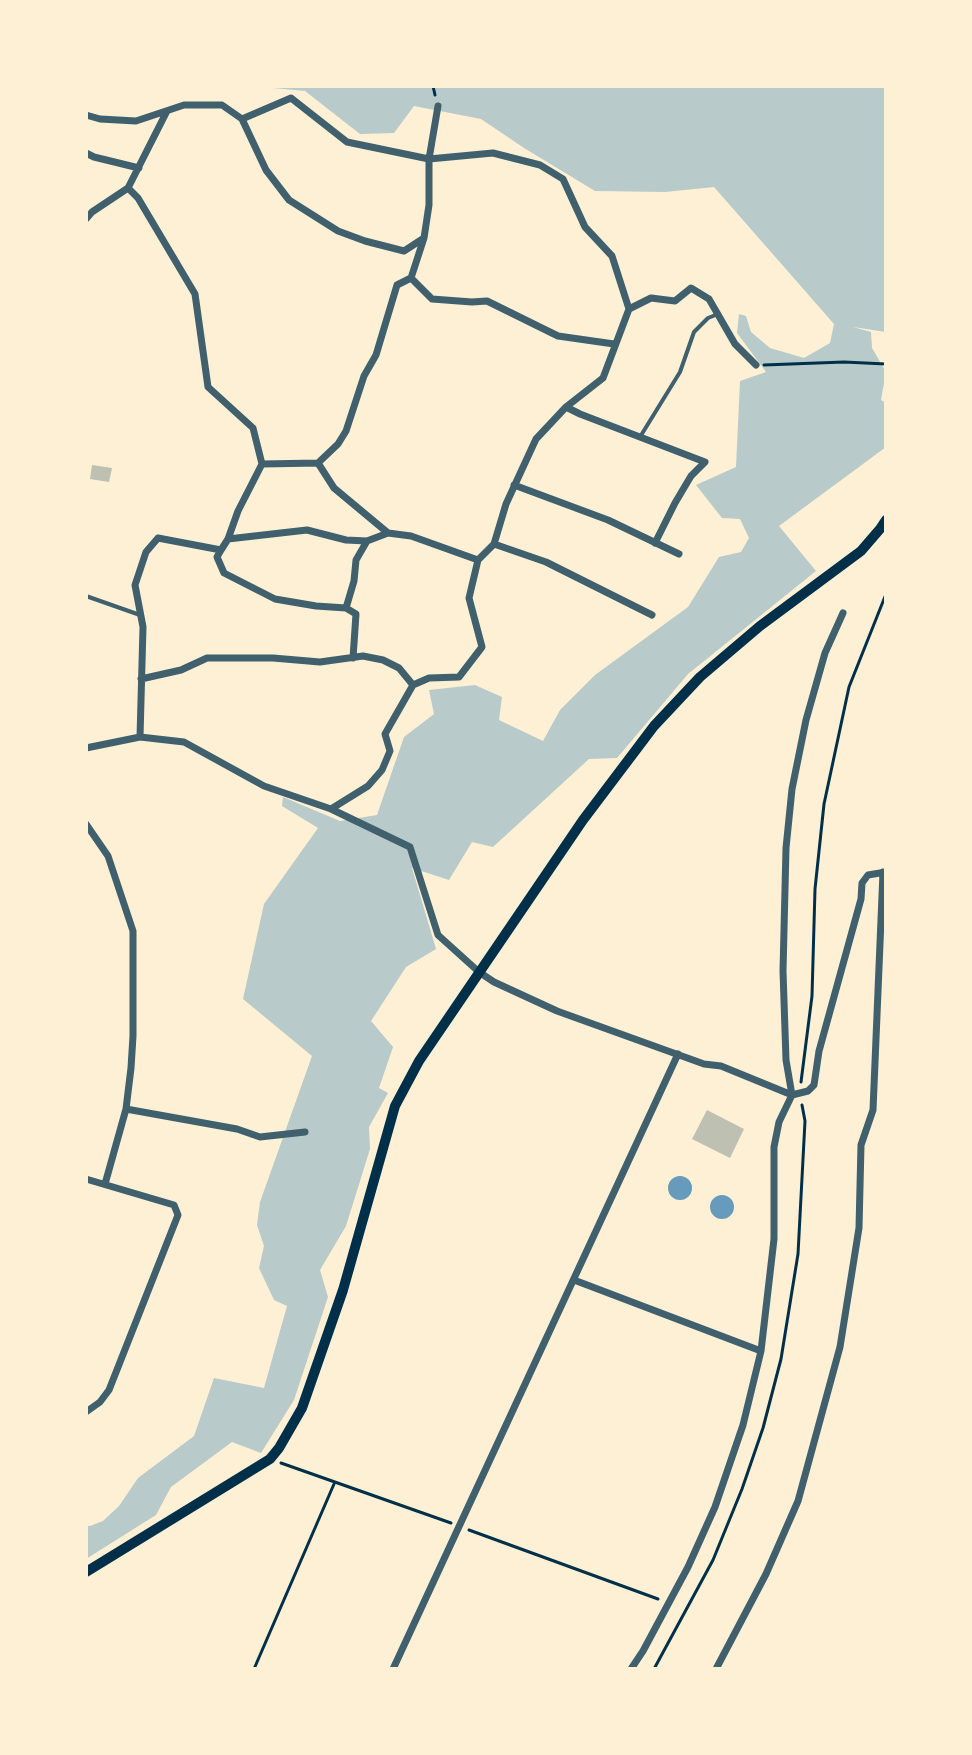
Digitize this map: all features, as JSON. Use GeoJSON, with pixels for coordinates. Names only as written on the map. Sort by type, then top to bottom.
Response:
{"type":"FeatureCollection","features":[{"type":"Feature","properties":{"kind":"main road"},"geometry":{"type":"LineString","coordinates":[[86,1572],[270,1459],[279,1448],[302,1408],[343,1290],[395,1106],[419,1061],[583,820],[654,726],[700,677],[760,626],[861,551],[886,520]]}},
{"type":"Feature","properties":{"kind":"street"},"geometry":{"type":"LineString","coordinates":[[242,119],[291,98],[347,142],[429,159],[493,153],[540,165],[563,179],[585,227],[612,256],[629,309]]}},
{"type":"Feature","properties":{"kind":"street"},"geometry":{"type":"LineString","coordinates":[[86,115],[136,121],[184,105],[222,105],[242,119],[266,170],[289,200],[338,231],[365,241],[404,251],[424,238]]}},
{"type":"Feature","properties":{"kind":"street"},"geometry":{"type":"LineString","coordinates":[[262,464],[318,463],[338,444],[346,431],[364,376],[376,355],[397,285],[411,278],[424,238],[429,205],[429,159],[438,106]]}},
{"type":"Feature","properties":{"kind":"street"},"geometry":{"type":"LineString","coordinates":[[86,219],[128,188],[167,111]]}},
{"type":"Feature","properties":{"kind":"street"},"geometry":{"type":"LineString","coordinates":[[86,153],[139,168]]}},
{"type":"Feature","properties":{"kind":"street"},"geometry":{"type":"LineString","coordinates":[[128,188],[138,198],[195,294],[208,387],[253,428],[262,464],[217,557],[224,573],[275,599],[346,608],[356,614],[353,658]]}},
{"type":"Feature","properties":{"kind":"street"},"geometry":{"type":"LineString","coordinates":[[411,278],[432,299],[487,301],[558,336],[614,344]]}},
{"type":"Feature","properties":{"kind":"street"},"geometry":{"type":"LineString","coordinates":[[331,809],[368,786],[382,770],[390,751],[385,734],[413,685],[429,678],[459,677],[482,647],[469,598],[478,560],[494,544],[506,504],[536,439],[566,407],[603,378],[629,309],[651,298],[675,301],[691,288],[709,299],[735,344],[756,365]]}},
{"type":"Feature","properties":{"kind":"street"},"geometry":{"type":"LineString","coordinates":[[566,407],[705,462],[691,476],[655,543]]}},
{"type":"Feature","properties":{"kind":"street"},"geometry":{"type":"LineString","coordinates":[[318,463],[334,488],[388,533]]}},
{"type":"Feature","properties":{"kind":"street"},"geometry":{"type":"LineString","coordinates":[[514,485],[608,520],[679,554]]}},
{"type":"Feature","properties":{"kind":"street"},"geometry":{"type":"LineString","coordinates":[[228,539],[307,530],[346,540],[367,541],[388,533],[411,536],[478,560]]}},
{"type":"Feature","properties":{"kind":"street"},"geometry":{"type":"LineString","coordinates":[[140,737],[143,627],[135,585],[146,552],[158,538],[221,550]]}},
{"type":"Feature","properties":{"kind":"street"},"geometry":{"type":"LineString","coordinates":[[346,608],[356,560],[367,541]]}},
{"type":"Feature","properties":{"kind":"street"},"geometry":{"type":"LineString","coordinates":[[494,544],[546,562],[652,615]]}},
{"type":"Feature","properties":{"kind":"street"},"geometry":{"type":"LineString","coordinates":[[631,1669],[688,1567],[715,1507],[743,1425],[761,1351],[774,1239],[774,1147],[779,1122],[792,1095],[786,1060],[783,971],[790,804],[806,720],[825,653],[843,613]]}},
{"type":"Feature","properties":{"kind":"street"},"geometry":{"type":"LineString","coordinates":[[141,679],[181,670],[207,658],[320,662],[363,656],[383,660],[399,668],[413,685]]}},
{"type":"Feature","properties":{"kind":"street"},"geometry":{"type":"LineString","coordinates":[[86,748],[140,737],[184,742],[264,786],[331,809],[410,847],[438,935],[494,982],[557,1011],[704,1064],[721,1066],[792,1095],[808,1091],[814,1085],[819,1051],[861,899],[862,883],[868,875],[884,872],[873,1110],[861,1145],[859,1228],[840,1347],[798,1501],[766,1574],[716,1669]]}},
{"type":"Feature","properties":{"kind":"street"},"geometry":{"type":"LineString","coordinates":[[86,824],[108,856],[133,931],[133,1036],[126,1109],[105,1184]]}},
{"type":"Feature","properties":{"kind":"street"},"geometry":{"type":"LineString","coordinates":[[393,1669],[678,1054]]}},
{"type":"Feature","properties":{"kind":"street"},"geometry":{"type":"LineString","coordinates":[[126,1109],[237,1129],[260,1137],[305,1132]]}},
{"type":"Feature","properties":{"kind":"street"},"geometry":{"type":"LineString","coordinates":[[86,1179],[174,1205],[178,1215],[109,1390],[100,1402],[86,1412]]}},
{"type":"Feature","properties":{"kind":"street"},"geometry":{"type":"LineString","coordinates":[[574,1280],[761,1351]]}},
{"type":"Feature","properties":{"kind":"lane"},"geometry":{"type":"LineString","coordinates":[[640,437],[680,372],[694,332],[708,318],[718,314]]}},
{"type":"Feature","properties":{"kind":"lane"},"geometry":{"type":"LineString","coordinates":[[86,596],[141,615]]}},
{"type":"Feature","properties":{"kind":"path"},"geometry":{"type":"LineString","coordinates":[[756,365],[886,364]]}},
{"type":"Feature","properties":{"kind":"path"},"geometry":{"type":"LineString","coordinates":[[812,996],[815,889],[824,804],[849,687],[886,594]]}},
{"type":"Feature","properties":{"kind":"path"},"geometry":{"type":"LineString","coordinates":[[254,1669],[334,1484]]}},
{"type":"Feature","properties":{"kind":"shaded area"},"geometry":{"type":"Polygon","coordinates":[[[251,86],[886,86],[886,332],[853,327],[871,332],[872,348],[886,372],[881,400],[886,403],[886,447],[779,526],[816,571],[688,674],[617,758],[589,759],[493,847],[472,842],[449,880],[412,868],[436,949],[406,967],[371,1021],[393,1047],[379,1088],[388,1093],[369,1127],[370,1149],[346,1226],[320,1270],[328,1297],[294,1400],[261,1453],[232,1442],[171,1487],[156,1515],[86,1559],[86,1526],[103,1521],[119,1506],[138,1478],[194,1436],[214,1378],[264,1388],[287,1306],[274,1300],[259,1268],[264,1246],[257,1225],[260,1202],[312,1056],[243,999],[264,904],[318,828],[282,806],[283,797],[340,821],[377,815],[404,737],[434,714],[429,690],[475,685],[502,697],[499,720],[543,741],[560,710],[595,675],[688,607],[719,557],[741,552],[749,538],[740,519],[722,518],[696,485],[736,467],[740,381],[766,372],[737,333],[739,314],[746,316],[751,332],[770,348],[804,358],[830,343],[834,324],[714,187],[665,192],[595,191],[481,119],[414,106],[394,133],[360,134],[305,91],[251,86]]]}},
{"type":"Feature","properties":{"kind":"water"},"geometry":{"type":"Polygon","coordinates":[[[680,1176],[691,1183],[692,1188],[685,1199],[680,1200],[669,1193],[668,1188],[675,1177],[680,1176]]]}},
{"type":"Feature","properties":{"kind":"water"},"geometry":{"type":"Polygon","coordinates":[[[722,1195],[733,1202],[734,1207],[727,1218],[722,1219],[711,1212],[710,1207],[717,1196],[722,1195]]]}},
{"type":"Feature","properties":{"kind":"building"},"geometry":{"type":"Polygon","coordinates":[[[92,465],[112,468],[109,482],[90,479],[92,465]]]}},
{"type":"Feature","properties":{"kind":"building"},"geometry":{"type":"Polygon","coordinates":[[[707,1110],[744,1129],[730,1158],[692,1139],[707,1110]]]}}]}
